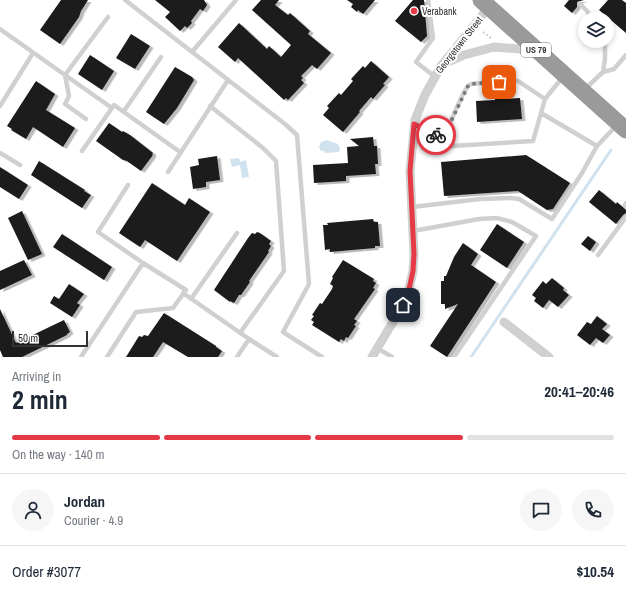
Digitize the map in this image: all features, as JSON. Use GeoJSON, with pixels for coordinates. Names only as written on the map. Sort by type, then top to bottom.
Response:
{"type":"FeatureCollection","features":[{"type":"Feature","properties":{"kind":"highway","name":"US 79"},"geometry":{"type":"LineString","coordinates":[[485,4],[583,92],[622,124]]}},
{"type":"Feature","properties":{"kind":"street","name":"Georgetown Street"},"geometry":{"type":"LineString","coordinates":[[372,357],[399,313],[409,289],[413,271],[414,254],[410,171],[414,124],[434,76],[485,4]]}},
{"type":"Feature","properties":{"kind":"street"},"geometry":{"type":"LineString","coordinates":[[441,66],[464,54],[494,47],[536,50]]}},
{"type":"Feature","properties":{"kind":"street"},"geometry":{"type":"LineString","coordinates":[[504,322],[549,357]]}},
{"type":"Feature","properties":{"kind":"lane"},"geometry":{"type":"LineString","coordinates":[[125,0],[285,124],[297,135],[309,284],[283,332],[322,357]]}},
{"type":"Feature","properties":{"kind":"lane"},"geometry":{"type":"LineString","coordinates":[[192,52],[236,0]]}},
{"type":"Feature","properties":{"kind":"lane"},"geometry":{"type":"LineString","coordinates":[[428,0],[433,38],[416,62],[434,76]]}},
{"type":"Feature","properties":{"kind":"lane"},"geometry":{"type":"LineString","coordinates":[[580,4],[588,12]]}},
{"type":"Feature","properties":{"kind":"lane"},"geometry":{"type":"LineString","coordinates":[[86,120],[64,104],[69,96],[65,75],[108,17]]}},
{"type":"Feature","properties":{"kind":"lane"},"geometry":{"type":"LineString","coordinates":[[0,29],[112,108]]}},
{"type":"Feature","properties":{"kind":"lane"},"geometry":{"type":"LineString","coordinates":[[603,72],[605,48]]}},
{"type":"Feature","properties":{"kind":"lane"},"geometry":{"type":"LineString","coordinates":[[0,106],[33,53]]}},
{"type":"Feature","properties":{"kind":"lane"},"geometry":{"type":"LineString","coordinates":[[583,92],[603,72],[614,69],[626,55]]}},
{"type":"Feature","properties":{"kind":"lane"},"geometry":{"type":"LineString","coordinates":[[124,111],[161,57]]}},
{"type":"Feature","properties":{"kind":"lane"},"geometry":{"type":"LineString","coordinates":[[414,124],[443,138],[452,146],[533,141],[545,99],[564,75]]}},
{"type":"Feature","properties":{"kind":"lane"},"geometry":{"type":"LineString","coordinates":[[168,172],[228,80]]}},
{"type":"Feature","properties":{"kind":"lane"},"geometry":{"type":"LineString","coordinates":[[443,138],[464,92],[471,84],[513,80],[518,81],[545,99]]}},
{"type":"Feature","properties":{"kind":"lane"},"geometry":{"type":"LineString","coordinates":[[82,151],[114,105],[180,152]]}},
{"type":"Feature","properties":{"kind":"lane"},"geometry":{"type":"LineString","coordinates":[[210,106],[263,148],[276,161],[284,271],[240,333]]}},
{"type":"Feature","properties":{"kind":"lane"},"geometry":{"type":"LineString","coordinates":[[541,113],[597,146]]}},
{"type":"Feature","properties":{"kind":"lane"},"geometry":{"type":"LineString","coordinates":[[412,207],[480,199],[511,198],[519,200],[552,219],[582,173],[597,146],[622,124]]}},
{"type":"Feature","properties":{"kind":"lane"},"geometry":{"type":"LineString","coordinates":[[0,153],[20,165]]}},
{"type":"Feature","properties":{"kind":"lane"},"geometry":{"type":"LineString","coordinates":[[107,357],[136,312],[173,308],[186,290],[98,232],[128,185]]}},
{"type":"Feature","properties":{"kind":"lane"},"geometry":{"type":"LineString","coordinates":[[598,255],[626,217]]}},
{"type":"Feature","properties":{"kind":"lane"},"geometry":{"type":"LineString","coordinates":[[413,231],[497,218],[512,222],[536,236],[454,357]]}},
{"type":"Feature","properties":{"kind":"lane"},"geometry":{"type":"LineString","coordinates":[[192,299],[237,233]]}},
{"type":"Feature","properties":{"kind":"lane"},"geometry":{"type":"LineString","coordinates":[[81,357],[143,263]]}},
{"type":"Feature","properties":{"kind":"lane"},"geometry":{"type":"LineString","coordinates":[[183,293],[277,357]]}},
{"type":"Feature","properties":{"kind":"lane"},"geometry":{"type":"LineString","coordinates":[[237,357],[249,339]]}},
{"type":"Feature","properties":{"kind":"lane"},"geometry":{"type":"LineString","coordinates":[[378,348],[392,357]]}},
{"type":"Feature","properties":{"kind":"path"},"geometry":{"type":"LineString","coordinates":[[483,32],[490,38],[490,43]]}},
{"type":"Feature","properties":{"kind":"water"},"geometry":{"type":"Polygon","coordinates":[[[327,140],[338,144],[340,149],[339,152],[325,153],[324,151],[321,151],[319,147],[321,142],[327,140]]]}},
{"type":"Feature","properties":{"kind":"water"},"geometry":{"type":"Polygon","coordinates":[[[239,158],[240,162],[246,160],[249,177],[242,178],[240,165],[232,167],[230,159],[239,158]]]}},
{"type":"Feature","properties":{"kind":"building"},"geometry":{"type":"Polygon","coordinates":[[[61,0],[88,0],[79,17],[60,44],[40,30],[61,0]]]}},
{"type":"Feature","properties":{"kind":"building"},"geometry":{"type":"Polygon","coordinates":[[[155,0],[204,0],[207,5],[203,11],[200,9],[191,21],[192,23],[187,28],[185,26],[180,31],[165,17],[170,12],[155,0]]]}},
{"type":"Feature","properties":{"kind":"building"},"geometry":{"type":"Polygon","coordinates":[[[261,0],[279,0],[275,5],[288,15],[290,13],[310,31],[308,34],[331,53],[317,69],[312,65],[301,76],[303,78],[301,80],[304,83],[288,100],[286,98],[284,100],[238,58],[235,62],[218,47],[239,23],[267,49],[269,46],[281,57],[291,45],[252,10],[261,0]]]}},
{"type":"Feature","properties":{"kind":"building"},"geometry":{"type":"Polygon","coordinates":[[[347,0],[375,0],[363,14],[358,10],[357,12],[351,7],[353,4],[347,0]]]}},
{"type":"Feature","properties":{"kind":"building","name":"Verabank"},"geometry":{"type":"Polygon","coordinates":[[[413,0],[424,0],[427,36],[421,42],[395,21],[413,0]]]}},
{"type":"Feature","properties":{"kind":"building"},"geometry":{"type":"Polygon","coordinates":[[[569,0],[584,0],[577,2],[577,7],[572,13],[564,6],[569,0]]]}},
{"type":"Feature","properties":{"kind":"building"},"geometry":{"type":"Polygon","coordinates":[[[608,0],[622,0],[626,3],[626,33],[614,23],[614,12],[601,12],[599,10],[608,0]]]}},
{"type":"Feature","properties":{"kind":"building"},"geometry":{"type":"Polygon","coordinates":[[[131,34],[150,46],[135,69],[116,58],[131,34]]]}},
{"type":"Feature","properties":{"kind":"building"},"geometry":{"type":"Polygon","coordinates":[[[90,55],[114,71],[102,90],[78,74],[90,55]]]}},
{"type":"Feature","properties":{"kind":"building"},"geometry":{"type":"Polygon","coordinates":[[[371,61],[389,77],[383,84],[385,85],[373,99],[371,97],[343,132],[323,115],[329,108],[327,106],[339,93],[341,95],[353,81],[351,79],[363,66],[365,68],[371,61]]]}},
{"type":"Feature","properties":{"kind":"building"},"geometry":{"type":"Polygon","coordinates":[[[175,67],[192,77],[194,80],[177,108],[164,124],[146,112],[175,67]]]}},
{"type":"Feature","properties":{"kind":"building"},"geometry":{"type":"Polygon","coordinates":[[[36,81],[55,94],[46,110],[75,128],[63,147],[33,127],[26,139],[7,126],[36,81]]]}},
{"type":"Feature","properties":{"kind":"building"},"geometry":{"type":"Polygon","coordinates":[[[503,96],[503,99],[520,98],[522,119],[477,122],[476,101],[495,100],[495,97],[503,96]]]}},
{"type":"Feature","properties":{"kind":"building"},"geometry":{"type":"Polygon","coordinates":[[[109,123],[122,132],[123,131],[130,135],[153,153],[141,171],[96,141],[109,123]]]}},
{"type":"Feature","properties":{"kind":"building"},"geometry":{"type":"Polygon","coordinates":[[[373,137],[374,146],[377,146],[378,164],[375,164],[376,174],[346,176],[346,181],[314,183],[313,165],[348,163],[347,147],[359,146],[350,139],[373,137]]]}},
{"type":"Feature","properties":{"kind":"building"},"geometry":{"type":"Polygon","coordinates":[[[526,155],[570,183],[553,209],[547,210],[518,191],[444,196],[441,162],[526,155]]]}},
{"type":"Feature","properties":{"kind":"building"},"geometry":{"type":"Polygon","coordinates":[[[217,156],[220,180],[206,182],[206,187],[193,189],[190,167],[199,165],[198,159],[217,156]]]}},
{"type":"Feature","properties":{"kind":"building"},"geometry":{"type":"Polygon","coordinates":[[[39,161],[91,195],[82,208],[31,175],[39,161]]]}},
{"type":"Feature","properties":{"kind":"building"},"geometry":{"type":"Polygon","coordinates":[[[0,167],[28,185],[19,199],[0,187],[0,167]]]}},
{"type":"Feature","properties":{"kind":"building"},"geometry":{"type":"Polygon","coordinates":[[[152,183],[185,205],[189,198],[210,212],[177,261],[145,240],[140,247],[119,233],[152,183]]]}},
{"type":"Feature","properties":{"kind":"building"},"geometry":{"type":"Polygon","coordinates":[[[599,190],[626,210],[626,213],[616,224],[589,202],[599,190]]]}},
{"type":"Feature","properties":{"kind":"building"},"geometry":{"type":"Polygon","coordinates":[[[22,211],[42,254],[28,260],[8,218],[22,211]]]}},
{"type":"Feature","properties":{"kind":"building"},"geometry":{"type":"Polygon","coordinates":[[[373,219],[374,222],[378,222],[380,246],[375,246],[375,248],[330,252],[330,249],[325,250],[323,225],[328,225],[327,223],[373,219]]]}},
{"type":"Feature","properties":{"kind":"building"},"geometry":{"type":"Polygon","coordinates":[[[497,224],[524,242],[507,268],[480,250],[497,224]]]}},
{"type":"Feature","properties":{"kind":"building"},"geometry":{"type":"Polygon","coordinates":[[[257,232],[271,241],[269,244],[271,246],[268,251],[269,252],[241,295],[239,295],[234,303],[230,302],[214,290],[248,238],[252,233],[255,234],[257,232]]]}},
{"type":"Feature","properties":{"kind":"building"},"geometry":{"type":"Polygon","coordinates":[[[62,234],[112,267],[104,280],[53,247],[62,234]]]}},
{"type":"Feature","properties":{"kind":"building"},"geometry":{"type":"Polygon","coordinates":[[[588,236],[596,242],[590,251],[581,244],[588,236]]]}},
{"type":"Feature","properties":{"kind":"building"},"geometry":{"type":"Polygon","coordinates":[[[463,243],[478,254],[471,265],[496,282],[447,357],[430,346],[458,304],[445,309],[445,304],[441,304],[441,281],[444,281],[444,276],[446,276],[454,257],[463,243]]]}},
{"type":"Feature","properties":{"kind":"building"},"geometry":{"type":"Polygon","coordinates":[[[24,260],[32,275],[0,290],[0,271],[24,260]]]}},
{"type":"Feature","properties":{"kind":"building"},"geometry":{"type":"Polygon","coordinates":[[[343,260],[374,279],[373,281],[376,283],[373,288],[375,289],[354,319],[357,321],[354,325],[356,326],[348,338],[346,337],[344,341],[341,339],[339,342],[312,325],[314,322],[311,320],[314,316],[312,315],[320,303],[322,304],[332,289],[333,286],[330,284],[333,278],[332,277],[343,260]]]}},
{"type":"Feature","properties":{"kind":"building"},"geometry":{"type":"Polygon","coordinates":[[[552,278],[564,288],[563,290],[569,295],[558,307],[549,300],[543,308],[534,301],[536,298],[532,295],[543,281],[546,284],[552,278]]]}},
{"type":"Feature","properties":{"kind":"building"},"geometry":{"type":"Polygon","coordinates":[[[69,284],[84,294],[77,303],[80,305],[72,317],[50,303],[54,296],[59,299],[69,284]]]}},
{"type":"Feature","properties":{"kind":"building"},"geometry":{"type":"Polygon","coordinates":[[[0,309],[16,343],[64,320],[70,332],[67,335],[22,357],[3,357],[0,350],[0,309]]]}},
{"type":"Feature","properties":{"kind":"building"},"geometry":{"type":"Polygon","coordinates":[[[164,313],[216,346],[222,351],[218,357],[188,357],[163,342],[153,357],[126,357],[139,336],[148,336],[164,313]]]}},
{"type":"Feature","properties":{"kind":"building"},"geometry":{"type":"Polygon","coordinates":[[[597,316],[607,324],[602,329],[610,335],[603,343],[596,338],[590,345],[577,335],[587,322],[591,324],[597,316]]]}},
{"type":"Feature","properties":{"kind":"waterway"},"geometry":{"type":"LineString","coordinates":[[471,357],[611,150]]}},
{"type":"Feature","properties":{"kind":"way so far"},"geometry":{"type":"LineString","coordinates":[[436,135],[443,138],[468,86],[471,84],[499,82]]}},
{"type":"Feature","properties":{"kind":"place","name":"Verabank"},"geometry":{"type":"Point","coordinates":[414,11]}},
{"type":"Feature","properties":{"kind":"route"},"geometry":{"type":"LineString","coordinates":[[403,305],[409,289],[413,271],[414,254],[410,171],[414,124],[436,135]]}}]}
